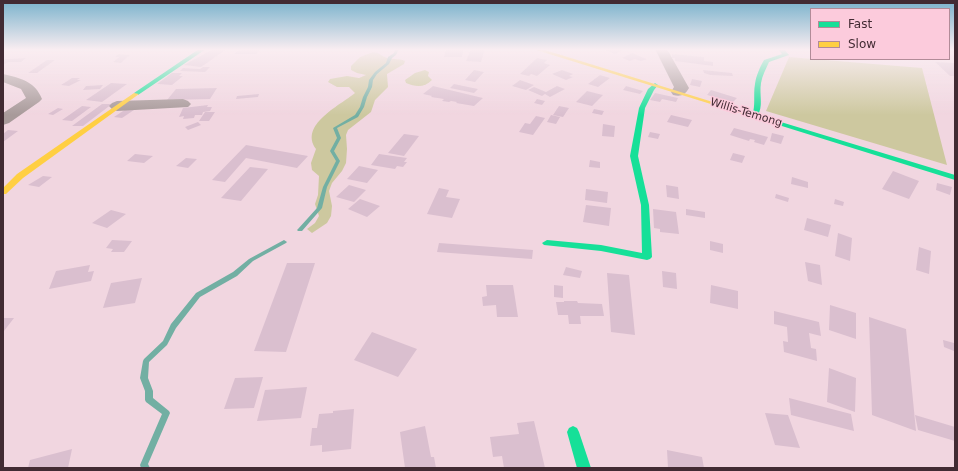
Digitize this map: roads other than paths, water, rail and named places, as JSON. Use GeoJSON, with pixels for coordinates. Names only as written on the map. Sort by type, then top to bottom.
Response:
{"type":"FeatureCollection","features":[{"type":"Feature","properties":{"kind":"street"},"geometry":{"type":"LineString","coordinates":[[3,192],[20,176],[117,106],[170,71]]}},
{"type":"Feature","properties":{"kind":"street","name":"Willis-Temong"},"geometry":{"type":"LineString","coordinates":[[609,71],[955,178]]}},
{"type":"Feature","properties":{"kind":"street"},"geometry":{"type":"LineString","coordinates":[[673,71],[682,88],[678,92]]}},
{"type":"Feature","properties":{"kind":"street"},"geometry":{"type":"LineString","coordinates":[[755,116],[761,106],[758,90],[762,71]]}},
{"type":"Feature","properties":{"kind":"street"},"geometry":{"type":"LineString","coordinates":[[3,78],[24,84],[31,90],[34,99],[3,120]]}},
{"type":"Feature","properties":{"kind":"street"},"geometry":{"type":"LineString","coordinates":[[547,243],[601,248],[647,257],[645,205],[634,156],[642,108],[655,85]]}},
{"type":"Feature","properties":{"kind":"street"},"geometry":{"type":"LineString","coordinates":[[117,106],[183,104]]}},
{"type":"Feature","properties":{"kind":"street"},"geometry":{"type":"LineString","coordinates":[[573,432],[584,468]]}},
{"type":"Feature","properties":{"kind":"waterway"},"geometry":{"type":"LineString","coordinates":[[300,230],[319,208],[325,187],[338,161],[332,151],[339,138],[335,128],[357,116],[370,87],[371,80],[378,71]]}},
{"type":"Feature","properties":{"kind":"waterway"},"geometry":{"type":"LineString","coordinates":[[146,468],[144,465],[166,413],[149,400],[149,391],[144,378],[146,361],[165,343],[173,326],[198,295],[235,274],[251,260],[284,242]]}}]}
